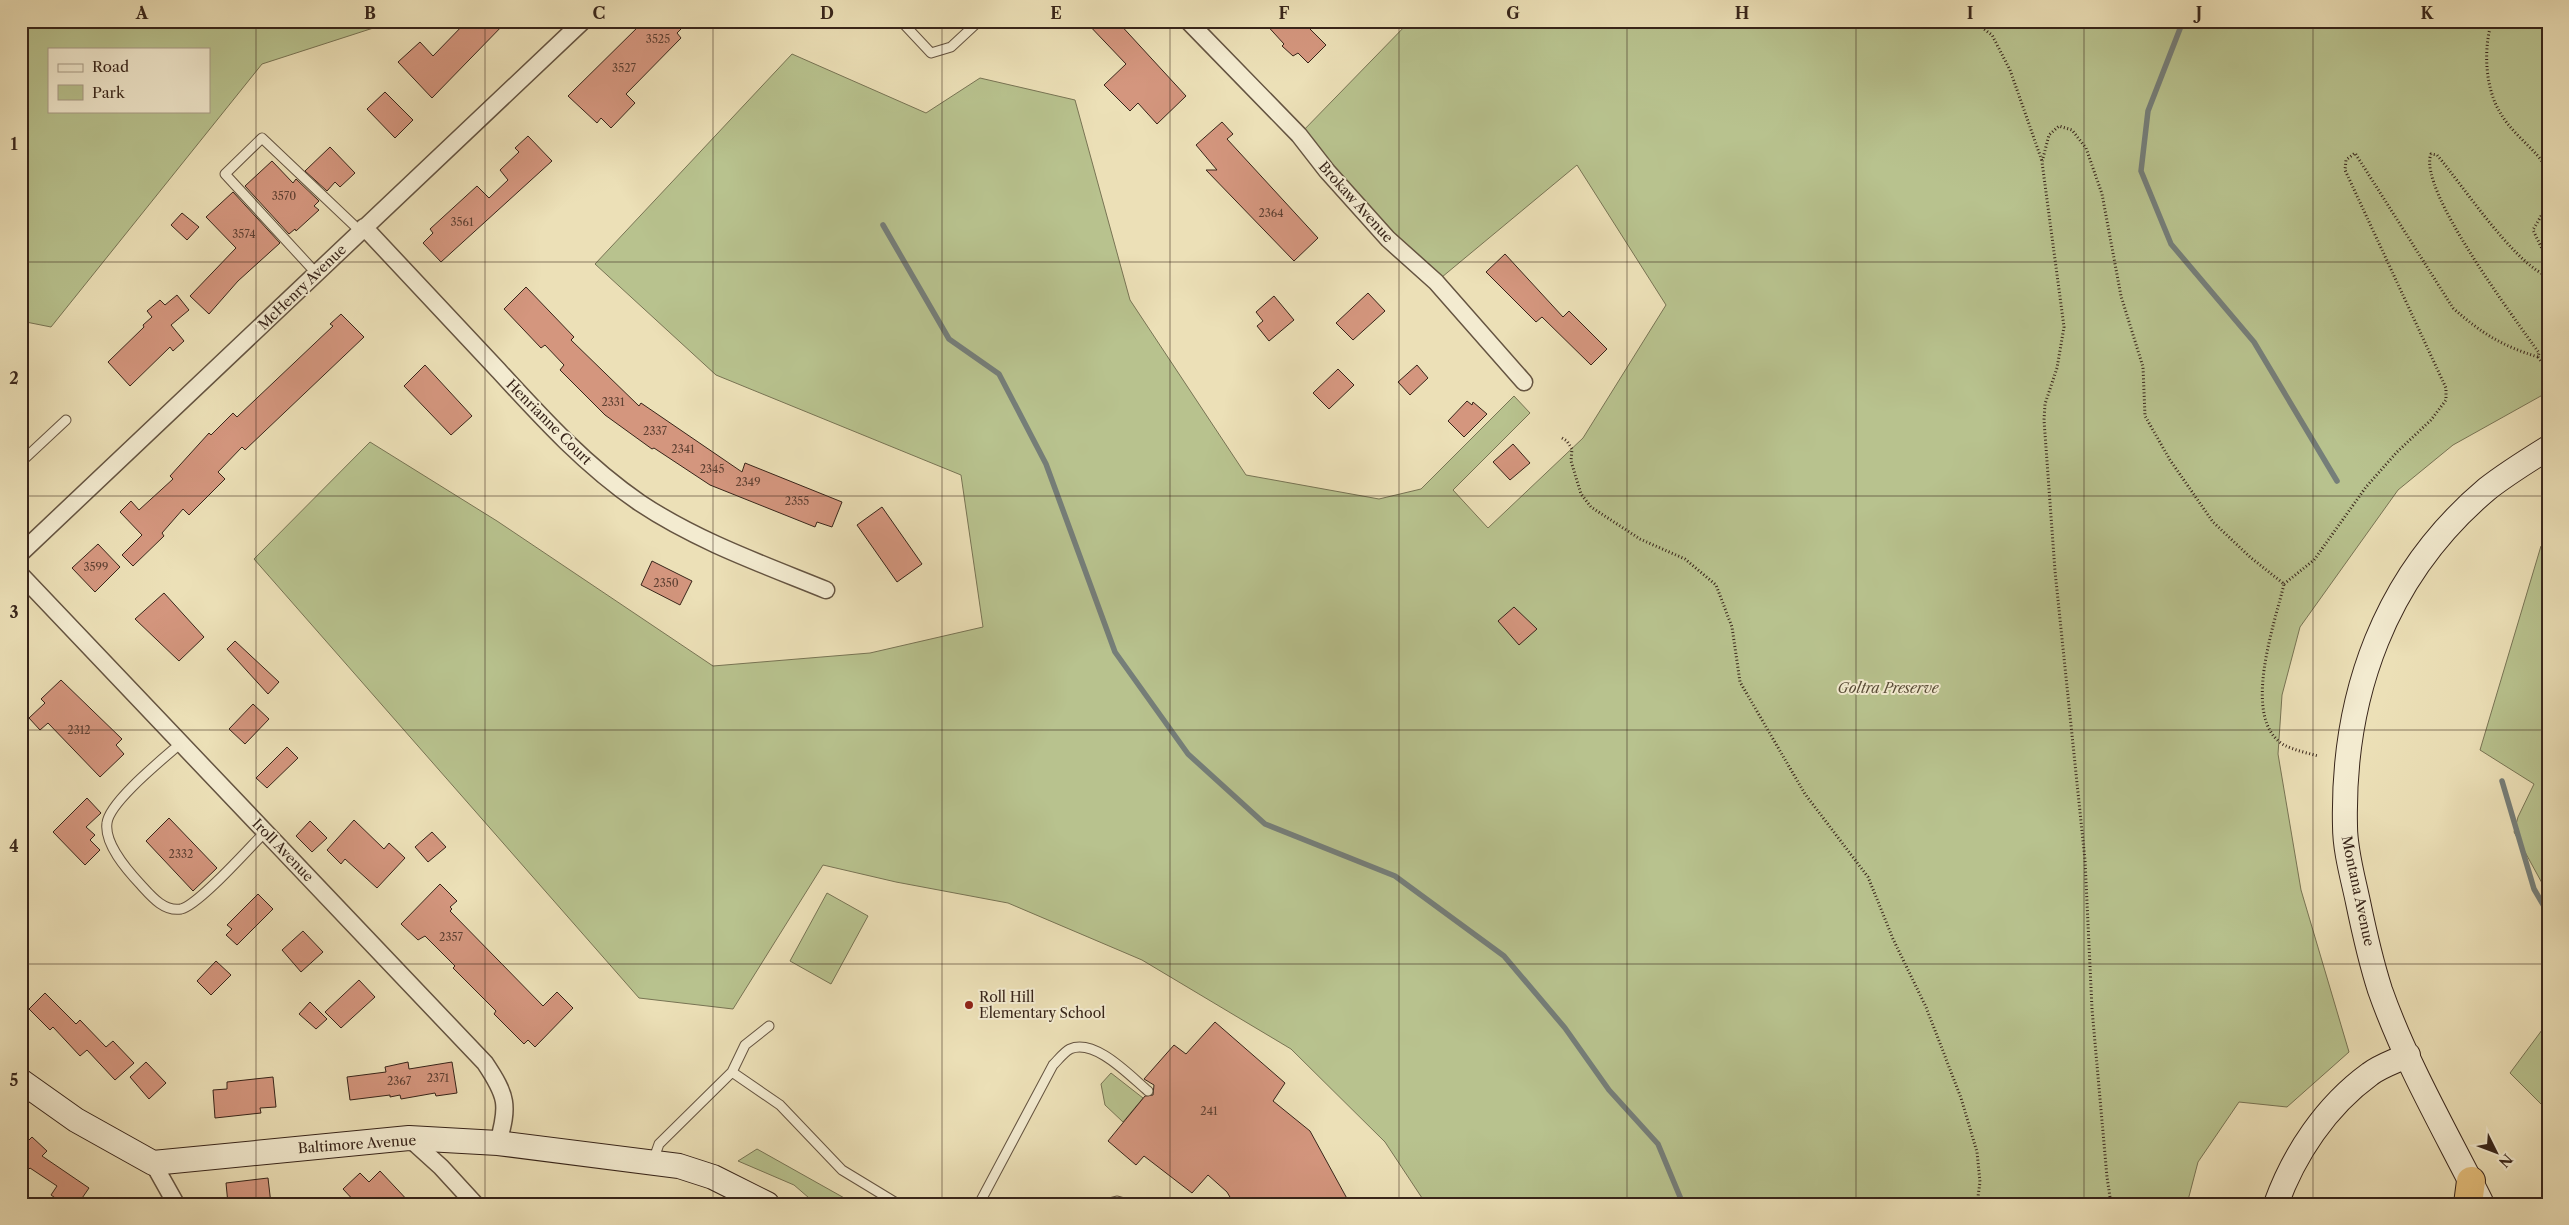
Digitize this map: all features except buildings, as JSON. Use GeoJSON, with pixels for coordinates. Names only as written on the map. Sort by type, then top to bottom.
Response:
{"type":"FeatureCollection","features":[{"type":"Feature","properties":{"kind":"street","name":"McHenry Avenue"},"geometry":{"type":"LineString","coordinates":[[21,553],[583,21]]}},
{"type":"Feature","properties":{"kind":"street","name":"Brokaw Avenue"},"geometry":{"type":"LineString","coordinates":[[1188,21],[1299,135],[1327,171],[1388,239],[1436,282],[1524,382]]}},
{"type":"Feature","properties":{"kind":"street","name":"Henrianne Court"},"geometry":{"type":"LineString","coordinates":[[362,229],[565,442],[605,477],[641,503],[687,531],[735,554],[826,590]]}},
{"type":"Feature","properties":{"kind":"street","name":"Montana Avenue"},"geometry":{"type":"LineString","coordinates":[[2474,1196],[2408,1055],[2380,989],[2362,920],[2345,827],[2348,757],[2356,700],[2374,643],[2391,606],[2434,542],[2487,489],[2548,448]]}},
{"type":"Feature","properties":{"kind":"street","name":"Iroll Avenue"},"geometry":{"type":"LineString","coordinates":[[21,575],[485,1063],[497,1080],[507,1114],[498,1143]]}},
{"type":"Feature","properties":{"kind":"street"},"geometry":{"type":"LineString","coordinates":[[2276,1204],[2285,1180],[2301,1150],[2323,1119],[2370,1073],[2408,1055]]}},
{"type":"Feature","properties":{"kind":"street"},"geometry":{"type":"LineString","coordinates":[[21,1081],[76,1120],[153,1163],[176,1204]]}},
{"type":"Feature","properties":{"kind":"street"},"geometry":{"type":"LineString","coordinates":[[409,1138],[441,1167],[475,1204]]}},
{"type":"Feature","properties":{"kind":"street","name":"Baltimore Avenue"},"geometry":{"type":"LineString","coordinates":[[153,1163],[409,1138],[498,1143],[679,1166],[713,1177],[767,1204]]}},
{"type":"Feature","properties":{"kind":"lane"},"geometry":{"type":"LineString","coordinates":[[901,21],[932,53],[951,47],[979,21]]}},
{"type":"Feature","properties":{"kind":"lane"},"geometry":{"type":"LineString","coordinates":[[316,273],[225,174],[262,138],[362,229]]}},
{"type":"Feature","properties":{"kind":"lane"},"geometry":{"type":"LineString","coordinates":[[21,462],[66,420]]}},
{"type":"Feature","properties":{"kind":"lane"},"geometry":{"type":"LineString","coordinates":[[181,742],[120,800],[110,811],[106,823],[115,851],[151,896],[172,909],[183,908],[206,891],[265,832]]}},
{"type":"Feature","properties":{"kind":"lane"},"geometry":{"type":"LineString","coordinates":[[652,1163],[659,1144],[732,1072],[745,1045],[769,1026]]}},
{"type":"Feature","properties":{"kind":"lane"},"geometry":{"type":"LineString","coordinates":[[979,1204],[1053,1064],[1068,1049],[1081,1046],[1097,1050],[1148,1091]]}},
{"type":"Feature","properties":{"kind":"lane"},"geometry":{"type":"LineString","coordinates":[[732,1072],[780,1105],[842,1170],[898,1204]]}},
{"type":"Feature","properties":{"kind":"lane"},"geometry":{"type":"LineString","coordinates":[[1105,1204],[1117,1201],[1128,1204]]}},
{"type":"Feature","properties":{"kind":"path"},"geometry":{"type":"LineString","coordinates":[[1973,21],[1992,35],[2010,70],[2042,162],[2064,327],[2057,368],[2045,404],[2048,472],[2055,571],[2085,860],[2092,1009],[2111,1204]]}},
{"type":"Feature","properties":{"kind":"path"},"geometry":{"type":"LineString","coordinates":[[2492,21],[2485,48],[2486,66],[2500,114],[2548,170]]}},
{"type":"Feature","properties":{"kind":"path"},"geometry":{"type":"LineString","coordinates":[[2042,162],[2049,135],[2059,126],[2072,130],[2086,148],[2102,194],[2121,296],[2143,367],[2145,416],[2170,460],[2212,522],[2250,557],[2284,584]]}},
{"type":"Feature","properties":{"kind":"path"},"geometry":{"type":"LineString","coordinates":[[2318,756],[2284,745],[2266,724],[2262,707],[2263,678],[2284,584],[2314,560],[2366,487],[2397,452],[2431,420],[2446,400],[2446,388],[2345,170],[2346,160],[2355,153],[2453,308],[2473,325],[2508,348],[2538,357]]}},
{"type":"Feature","properties":{"kind":"path"},"geometry":{"type":"LineString","coordinates":[[2548,204],[2533,230],[2544,253],[2548,267],[2544,274],[2527,262],[2437,155],[2431,154],[2428,163],[2434,184],[2455,228],[2539,353],[2538,357],[2548,371]]}},
{"type":"Feature","properties":{"kind":"path"},"geometry":{"type":"LineString","coordinates":[[1562,438],[1572,449],[1571,461],[1581,494],[1591,507],[1640,539],[1685,559],[1716,585],[1732,627],[1740,682],[1805,794],[1868,877],[1893,939],[1926,1007],[1961,1098],[1977,1152],[1980,1182],[1977,1204]]}},
{"type":"Feature","properties":{"kind":"green space"},"geometry":{"type":"Polygon","coordinates":[[[21,21],[395,21],[262,64],[51,327],[21,321],[21,21]]]}},
{"type":"Feature","properties":{"kind":"green space","name":"Goltra Preserve"},"geometry":{"type":"Polygon","coordinates":[[[1410,21],[2548,21],[2548,392],[2453,445],[2398,490],[2300,627],[2282,695],[2278,754],[2301,890],[2349,1052],[2287,1107],[2239,1102],[2198,1162],[2187,1204],[1426,1204],[1385,1142],[1291,1049],[1142,960],[1008,903],[896,882],[823,865],[733,1009],[639,998],[254,559],[370,442],[497,521],[713,666],[870,653],[983,627],[961,475],[716,375],[595,264],[792,54],[926,113],[980,78],[1075,100],[1130,300],[1246,475],[1379,499],[1421,489],[1514,396],[1530,413],[1453,490],[1488,528],[1583,438],[1666,305],[1577,165],[1436,282],[1299,135],[1410,21]]]}},
{"type":"Feature","properties":{"kind":"green space"},"geometry":{"type":"Polygon","coordinates":[[[2541,546],[2548,546],[2548,894],[2514,832],[2518,817],[2534,784],[2480,750],[2541,546]]]}},
{"type":"Feature","properties":{"kind":"green space"},"geometry":{"type":"Polygon","coordinates":[[[827,893],[868,916],[831,984],[790,961],[827,893]]]}},
{"type":"Feature","properties":{"kind":"green space"},"geometry":{"type":"Polygon","coordinates":[[[2548,1022],[2548,1111],[2510,1073],[2548,1022]]]}},
{"type":"Feature","properties":{"kind":"green space"},"geometry":{"type":"Polygon","coordinates":[[[1111,1073],[1143,1098],[1123,1122],[1105,1105],[1101,1084],[1111,1073]]]}},
{"type":"Feature","properties":{"kind":"green space"},"geometry":{"type":"Polygon","coordinates":[[[757,1149],[855,1204],[816,1204],[794,1185],[738,1161],[757,1149]]]}},
{"type":"Feature","properties":{"kind":"waterway"},"geometry":{"type":"LineString","coordinates":[[2183,21],[2148,111],[2141,171],[2171,244],[2254,342],[2337,481]]}},
{"type":"Feature","properties":{"kind":"waterway"},"geometry":{"type":"LineString","coordinates":[[883,225],[949,339],[999,374],[1046,464],[1115,652],[1188,754],[1265,824],[1395,876],[1504,956],[1565,1028],[1609,1090],[1658,1144],[1683,1204]]}},
{"type":"Feature","properties":{"kind":"waterway"},"geometry":{"type":"LineString","coordinates":[[2502,781],[2534,889],[2548,913]]}},
{"type":"Feature","properties":{"kind":"place","name":"Roll Hill Elementary School"},"geometry":{"type":"Point","coordinates":[969,1005]}}]}
